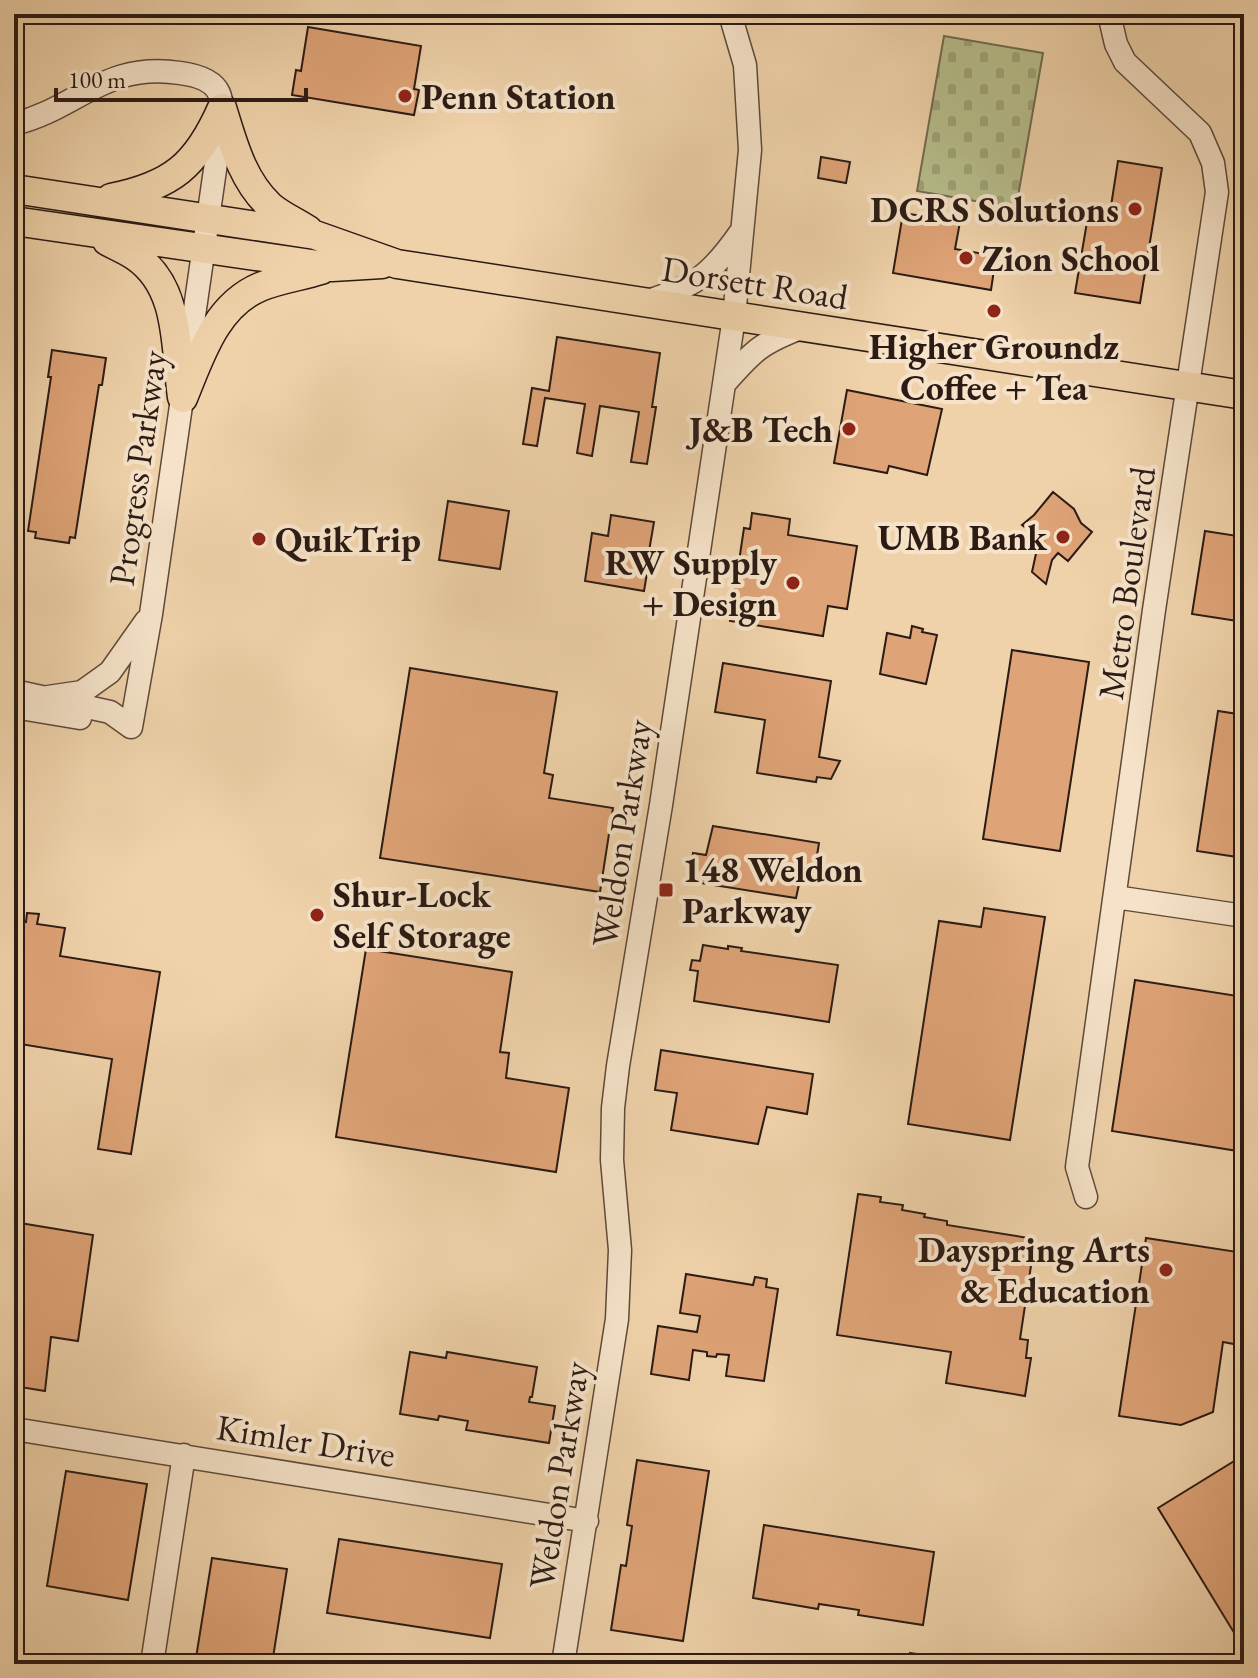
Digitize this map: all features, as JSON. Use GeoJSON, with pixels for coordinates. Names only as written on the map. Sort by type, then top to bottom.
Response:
{"type":"FeatureCollection","features":[{"type":"Feature","properties":{"kind":"main road"},"geometry":{"type":"LineString","coordinates":[[91,202],[152,188],[180,170],[209,136],[222,108]]}},
{"type":"Feature","properties":{"kind":"main road"},"geometry":{"type":"LineString","coordinates":[[222,108],[234,151],[253,186],[270,206],[315,235]]}},
{"type":"Feature","properties":{"kind":"main road","name":"Dorsett Road"},"geometry":{"type":"LineString","coordinates":[[14,189],[315,235],[397,264],[1244,395]]}},
{"type":"Feature","properties":{"kind":"main road","name":"Dorsett Road"},"geometry":{"type":"LineString","coordinates":[[14,221],[332,267],[397,264]]}},
{"type":"Feature","properties":{"kind":"main road"},"geometry":{"type":"LineString","coordinates":[[90,232],[136,257],[159,281],[172,307],[183,398]]}},
{"type":"Feature","properties":{"kind":"main road"},"geometry":{"type":"LineString","coordinates":[[183,398],[208,340],[236,301],[260,287],[332,267]]}},
{"type":"Feature","properties":{"kind":"street","name":"Weldon Parkway"},"geometry":{"type":"LineString","coordinates":[[563,1664],[587,1521],[620,1282],[612,1160],[618,1066],[661,805],[734,317],[750,150],[745,65],[730,14]]}},
{"type":"Feature","properties":{"kind":"street","name":"Metro Boulevard"},"geometry":{"type":"LineString","coordinates":[[1086,1197],[1077,1167],[1154,610],[1217,192],[1213,163],[1200,133],[1125,62],[1116,44],[1109,14]]}},
{"type":"Feature","properties":{"kind":"street"},"geometry":{"type":"LineString","coordinates":[[14,124],[40,118],[87,89],[118,76],[158,70],[206,78],[219,90],[222,108]]}},
{"type":"Feature","properties":{"kind":"street","name":"Progress Parkway"},"geometry":{"type":"LineString","coordinates":[[131,727],[183,398],[222,108]]}},
{"type":"Feature","properties":{"kind":"street"},"geometry":{"type":"LineString","coordinates":[[641,303],[677,292],[704,277],[741,232]]}},
{"type":"Feature","properties":{"kind":"street"},"geometry":{"type":"LineString","coordinates":[[724,384],[768,341],[803,327]]}},
{"type":"Feature","properties":{"kind":"street"},"geometry":{"type":"LineString","coordinates":[[48,697],[82,692],[110,672],[151,614]]}},
{"type":"Feature","properties":{"kind":"street"},"geometry":{"type":"LineString","coordinates":[[14,691],[110,712],[131,727]]}},
{"type":"Feature","properties":{"kind":"street"},"geometry":{"type":"LineString","coordinates":[[14,707],[131,727]]}},
{"type":"Feature","properties":{"kind":"street"},"geometry":{"type":"LineString","coordinates":[[1115,897],[1244,916]]}},
{"type":"Feature","properties":{"kind":"street","name":"Kimler Drive"},"geometry":{"type":"LineString","coordinates":[[14,1429],[587,1521]]}},
{"type":"Feature","properties":{"kind":"street"},"geometry":{"type":"LineString","coordinates":[[152,1664],[184,1455]]}},
{"type":"Feature","properties":{"kind":"green space"},"geometry":{"type":"Polygon","coordinates":[[[944,36],[1043,53],[1016,208],[917,191],[944,36]]]}},
{"type":"Feature","properties":{"kind":"building"},"geometry":{"type":"Polygon","coordinates":[[[308,27],[421,46],[414,89],[419,90],[414,115],[292,95],[296,70],[301,71],[308,27]]]}},
{"type":"Feature","properties":{"kind":"building"},"geometry":{"type":"Polygon","coordinates":[[[821,157],[850,162],[846,183],[818,178],[821,157]]]}},
{"type":"Feature","properties":{"kind":"building"},"geometry":{"type":"Polygon","coordinates":[[[1118,161],[1162,168],[1140,303],[1075,293],[1088,216],[1109,219],[1118,161]]]}},
{"type":"Feature","properties":{"kind":"building"},"geometry":{"type":"Polygon","coordinates":[[[903,213],[960,222],[955,249],[996,256],[991,290],[893,273],[903,213]]]}},
{"type":"Feature","properties":{"kind":"building"},"geometry":{"type":"Polygon","coordinates":[[[557,337],[660,353],[647,464],[631,462],[639,412],[600,406],[592,456],[577,453],[585,404],[545,398],[537,446],[523,444],[532,388],[549,391],[557,337]]]}},
{"type":"Feature","properties":{"kind":"building"},"geometry":{"type":"Polygon","coordinates":[[[52,350],[106,358],[75,538],[70,537],[69,543],[35,538],[36,532],[28,531],[51,377],[48,377],[52,350]]]}},
{"type":"Feature","properties":{"kind":"building"},"geometry":{"type":"Polygon","coordinates":[[[847,390],[942,409],[927,475],[889,466],[887,473],[834,463],[847,390]]]}},
{"type":"Feature","properties":{"kind":"building","name":"UMB Bank"},"geometry":{"type":"Polygon","coordinates":[[[1053,492],[1074,509],[1081,523],[1092,532],[1068,561],[1058,553],[1052,560],[1046,584],[1032,572],[1037,549],[1044,542],[1022,525],[1053,492]]]}},
{"type":"Feature","properties":{"kind":"building"},"geometry":{"type":"Polygon","coordinates":[[[448,501],[509,511],[500,569],[439,560],[448,501]]]}},
{"type":"Feature","properties":{"kind":"building"},"geometry":{"type":"Polygon","coordinates":[[[752,513],[790,519],[788,535],[857,546],[847,609],[828,606],[823,636],[730,621],[744,528],[750,529],[752,513]]]}},
{"type":"Feature","properties":{"kind":"building"},"geometry":{"type":"Polygon","coordinates":[[[611,515],[654,522],[649,551],[655,552],[652,568],[648,567],[644,591],[585,581],[592,533],[608,536],[611,515]]]}},
{"type":"Feature","properties":{"kind":"building"},"geometry":{"type":"Polygon","coordinates":[[[1205,531],[1244,537],[1244,622],[1192,614],[1205,531]]]}},
{"type":"Feature","properties":{"kind":"building"},"geometry":{"type":"Polygon","coordinates":[[[912,626],[937,635],[926,684],[880,674],[887,633],[910,638],[912,626]]]}},
{"type":"Feature","properties":{"kind":"building"},"geometry":{"type":"Polygon","coordinates":[[[1012,650],[1089,662],[1060,851],[983,839],[1012,650]]]}},
{"type":"Feature","properties":{"kind":"building"},"geometry":{"type":"Polygon","coordinates":[[[723,663],[831,681],[819,757],[840,761],[831,779],[817,777],[816,782],[757,773],[765,720],[715,712],[723,663]]]}},
{"type":"Feature","properties":{"kind":"building"},"geometry":{"type":"Polygon","coordinates":[[[410,668],[557,692],[544,773],[553,775],[549,798],[613,808],[600,892],[380,858],[410,668]]]}},
{"type":"Feature","properties":{"kind":"building"},"geometry":{"type":"Polygon","coordinates":[[[1238,710],[1244,711],[1244,858],[1197,851],[1218,711],[1238,714],[1238,710]]]}},
{"type":"Feature","properties":{"kind":"building"},"geometry":{"type":"Polygon","coordinates":[[[713,826],[819,843],[815,868],[803,866],[796,898],[688,881],[693,853],[706,855],[713,826]]]}},
{"type":"Feature","properties":{"kind":"building"},"geometry":{"type":"Polygon","coordinates":[[[984,908],[1045,917],[1010,1140],[908,1124],[939,921],[981,927],[984,908]]]}},
{"type":"Feature","properties":{"kind":"building"},"geometry":{"type":"Polygon","coordinates":[[[27,913],[39,914],[37,924],[65,928],[60,956],[160,972],[131,1154],[98,1149],[112,1059],[14,1043],[14,920],[26,922],[27,913]]]}},
{"type":"Feature","properties":{"kind":"building"},"geometry":{"type":"Polygon","coordinates":[[[703,945],[742,948],[741,951],[838,965],[829,1022],[694,1001],[698,971],[690,970],[692,960],[700,961],[703,945]]]}},
{"type":"Feature","properties":{"kind":"building"},"geometry":{"type":"Polygon","coordinates":[[[366,949],[512,972],[500,1052],[509,1053],[506,1078],[569,1088],[556,1172],[336,1137],[366,949]]]}},
{"type":"Feature","properties":{"kind":"building"},"geometry":{"type":"Polygon","coordinates":[[[1135,980],[1244,997],[1244,1152],[1112,1131],[1135,980]]]}},
{"type":"Feature","properties":{"kind":"building"},"geometry":{"type":"Polygon","coordinates":[[[661,1050],[813,1074],[807,1114],[767,1107],[758,1144],[671,1130],[677,1093],[655,1090],[661,1050]]]}},
{"type":"Feature","properties":{"kind":"building"},"geometry":{"type":"Polygon","coordinates":[[[858,1194],[881,1197],[880,1202],[903,1205],[902,1210],[947,1221],[947,1225],[1035,1239],[1020,1339],[1028,1340],[1026,1358],[1031,1358],[1025,1396],[946,1383],[951,1352],[837,1335],[858,1194]]]}},
{"type":"Feature","properties":{"kind":"building"},"geometry":{"type":"Polygon","coordinates":[[[14,1222],[93,1235],[78,1341],[51,1337],[45,1391],[14,1386],[14,1222]]]}},
{"type":"Feature","properties":{"kind":"building"},"geometry":{"type":"Polygon","coordinates":[[[1146,1238],[1244,1253],[1244,1346],[1223,1342],[1213,1412],[1181,1425],[1119,1416],[1146,1238]]]}},
{"type":"Feature","properties":{"kind":"building"},"geometry":{"type":"Polygon","coordinates":[[[686,1274],[753,1285],[755,1277],[767,1279],[766,1287],[778,1289],[764,1381],[726,1376],[729,1355],[707,1356],[707,1352],[693,1350],[689,1380],[651,1374],[658,1326],[697,1332],[700,1316],[680,1313],[686,1274]]]}},
{"type":"Feature","properties":{"kind":"building"},"geometry":{"type":"Polygon","coordinates":[[[410,1352],[446,1358],[447,1352],[537,1367],[529,1402],[555,1406],[549,1443],[466,1430],[468,1421],[400,1414],[410,1352]]]}},
{"type":"Feature","properties":{"kind":"building"},"geometry":{"type":"Polygon","coordinates":[[[1244,1455],[1244,1649],[1158,1508],[1244,1455]]]}},
{"type":"Feature","properties":{"kind":"building"},"geometry":{"type":"Polygon","coordinates":[[[637,1460],[709,1471],[683,1641],[611,1630],[621,1565],[626,1566],[632,1526],[627,1525],[637,1460]]]}},
{"type":"Feature","properties":{"kind":"building"},"geometry":{"type":"Polygon","coordinates":[[[66,1471],[147,1484],[128,1600],[47,1586],[66,1471]]]}},
{"type":"Feature","properties":{"kind":"building"},"geometry":{"type":"Polygon","coordinates":[[[764,1525],[934,1552],[923,1625],[858,1615],[859,1610],[819,1604],[818,1609],[753,1598],[764,1525]]]}},
{"type":"Feature","properties":{"kind":"building"},"geometry":{"type":"Polygon","coordinates":[[[339,1539],[502,1564],[490,1638],[327,1613],[339,1539]]]}},
{"type":"Feature","properties":{"kind":"building"},"geometry":{"type":"Polygon","coordinates":[[[212,1558],[287,1569],[272,1664],[195,1664],[212,1558]]]}},
{"type":"Feature","properties":{"kind":"building"},"geometry":{"type":"Polygon","coordinates":[[[910,1653],[983,1664],[908,1664],[910,1653]]]}},
{"type":"Feature","properties":{"kind":"place","name":"Penn Station"},"geometry":{"type":"Point","coordinates":[405,96]}},
{"type":"Feature","properties":{"kind":"place","name":"DCRS Solutions"},"geometry":{"type":"Point","coordinates":[1135,209]}},
{"type":"Feature","properties":{"kind":"place","name":"Zion School"},"geometry":{"type":"Point","coordinates":[966,258]}},
{"type":"Feature","properties":{"kind":"place","name":"Higher Groundz Coffee + Tea"},"geometry":{"type":"Point","coordinates":[994,311]}},
{"type":"Feature","properties":{"kind":"place","name":"J&B Tech"},"geometry":{"type":"Point","coordinates":[849,429]}},
{"type":"Feature","properties":{"kind":"place","name":"UMB Bank"},"geometry":{"type":"Point","coordinates":[1063,537]}},
{"type":"Feature","properties":{"kind":"place","name":"QuikTrip"},"geometry":{"type":"Point","coordinates":[259,539]}},
{"type":"Feature","properties":{"kind":"place","name":"RW Supply + Design"},"geometry":{"type":"Point","coordinates":[793,583]}},
{"type":"Feature","properties":{"kind":"place","name":"148 Weldon Parkway"},"geometry":{"type":"Point","coordinates":[666,890]}},
{"type":"Feature","properties":{"kind":"place","name":"Shur-Lock Self Storage"},"geometry":{"type":"Point","coordinates":[317,915]}},
{"type":"Feature","properties":{"kind":"place","name":"Dayspring Arts & Education"},"geometry":{"type":"Point","coordinates":[1166,1270]}}]}
